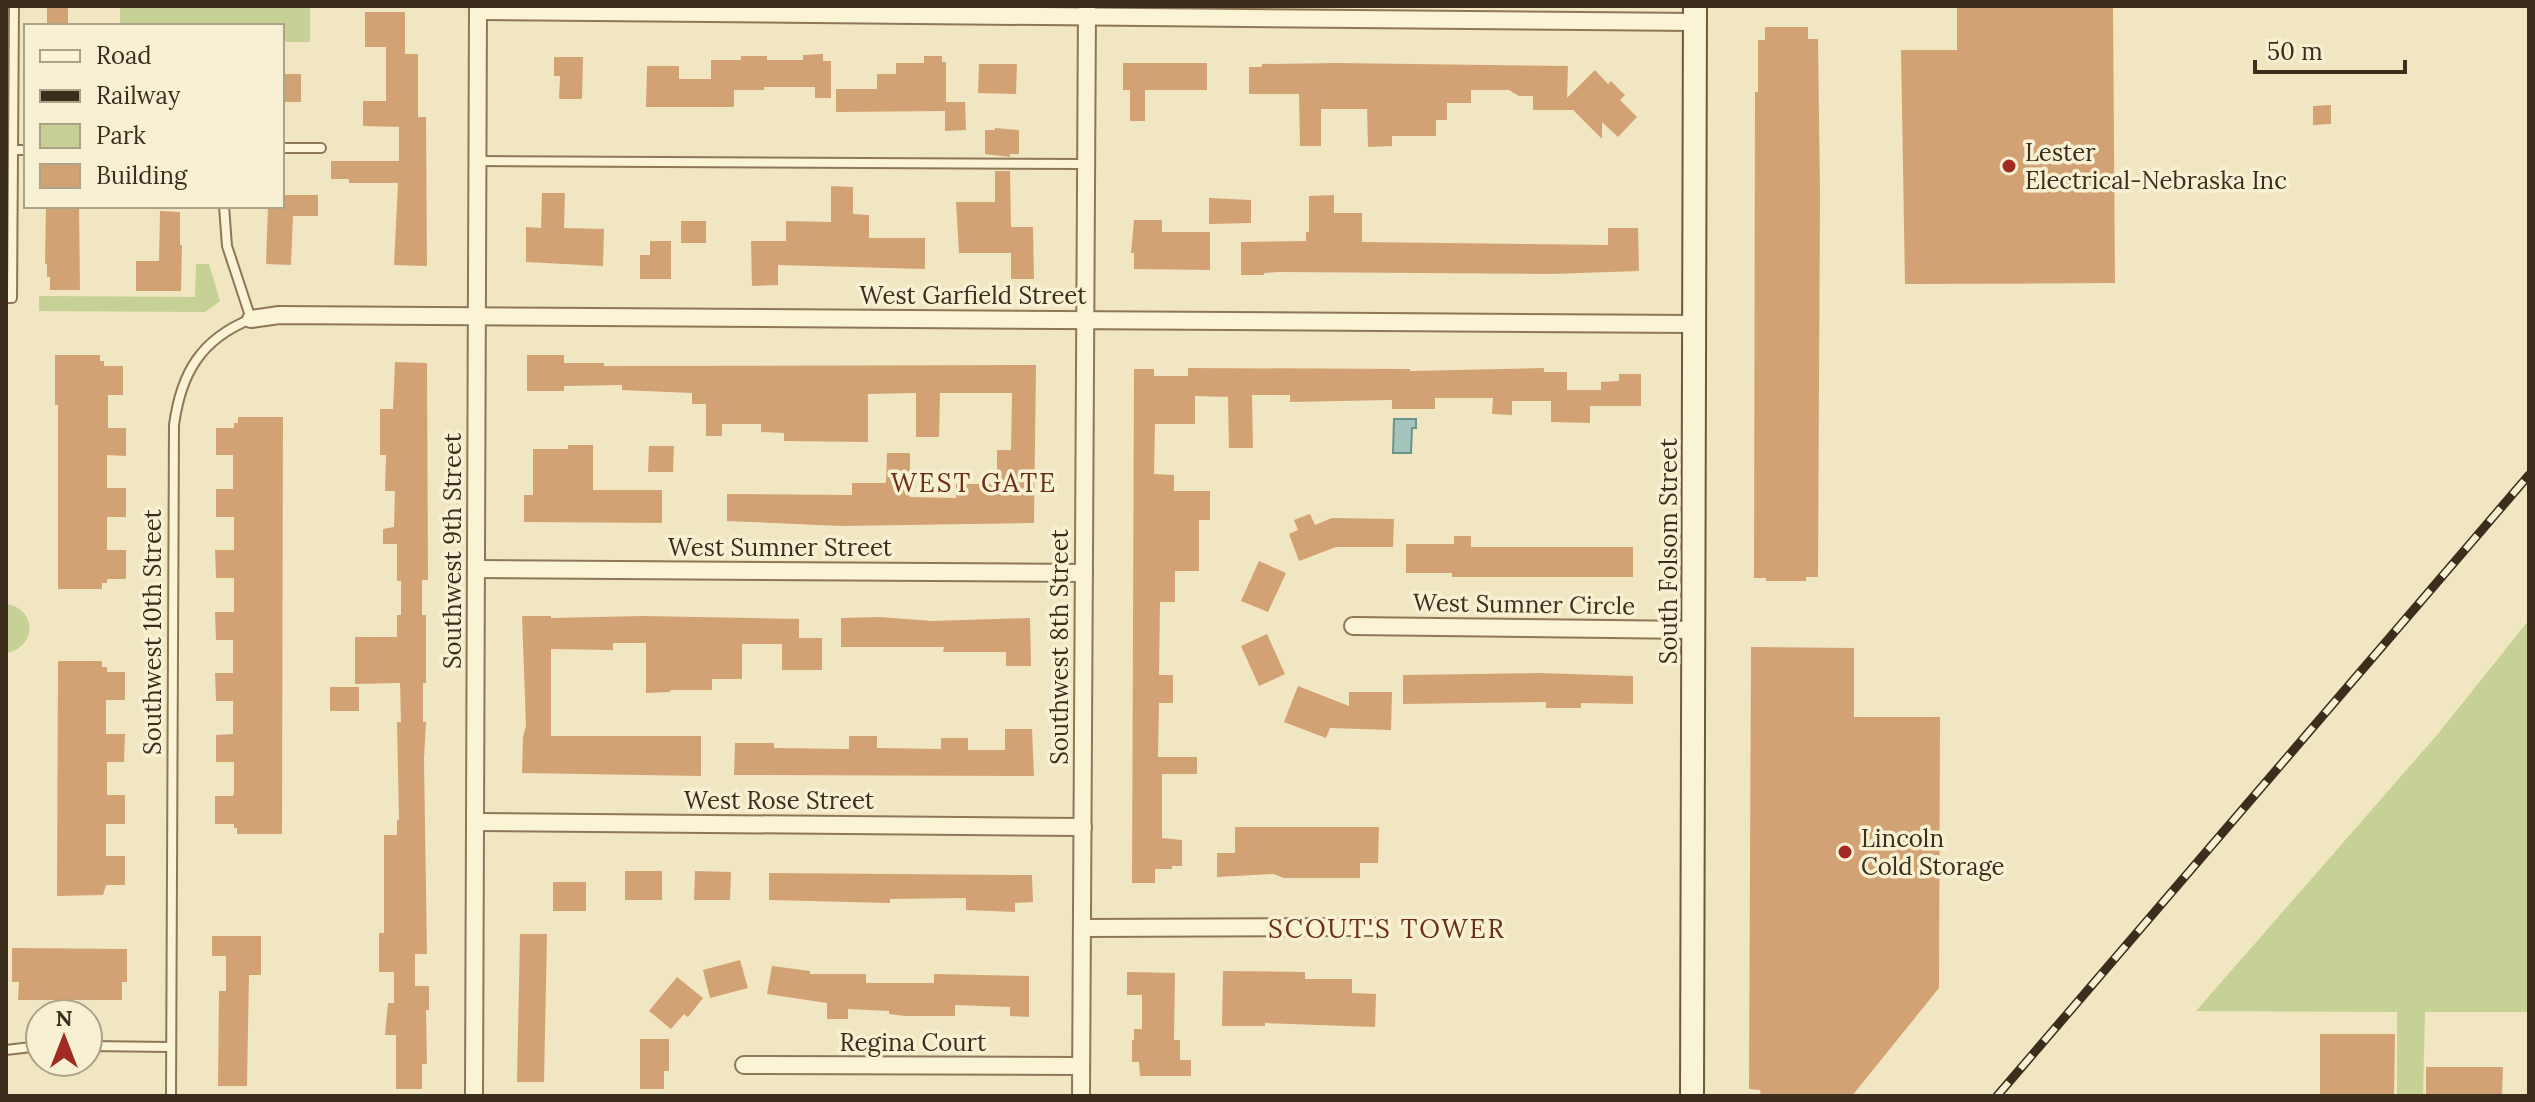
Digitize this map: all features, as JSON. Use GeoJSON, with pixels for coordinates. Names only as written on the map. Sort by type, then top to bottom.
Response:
{"type":"FeatureCollection","features":[{"type":"Feature","properties":{"kind":"street"},"geometry":{"type":"LineString","coordinates":[[478,9],[1695,14]]}},
{"type":"Feature","properties":{"kind":"street","name":"Southwest 9th Street"},"geometry":{"type":"LineString","coordinates":[[474,1096],[478,9]]}},
{"type":"Feature","properties":{"kind":"street","name":"Southwest 8th Street"},"geometry":{"type":"LineString","coordinates":[[1081,1096],[1087,11]]}},
{"type":"Feature","properties":{"kind":"street","name":"South Folsom Street"},"geometry":{"type":"LineString","coordinates":[[1692,1096],[1695,14]]}},
{"type":"Feature","properties":{"kind":"street","name":"West Garfield Street"},"geometry":{"type":"LineString","coordinates":[[251,319],[279,315],[477,315],[1694,324]]}},
{"type":"Feature","properties":{"kind":"street","name":"West Sumner Street"},"geometry":{"type":"LineString","coordinates":[[476,569],[1084,573]]}},
{"type":"Feature","properties":{"kind":"street","name":"West Sumner Circle"},"geometry":{"type":"LineString","coordinates":[[1353,626],[1694,630]]}},
{"type":"Feature","properties":{"kind":"street","name":"West Rose Street"},"geometry":{"type":"LineString","coordinates":[[475,822],[1083,827]]}},
{"type":"Feature","properties":{"kind":"street"},"geometry":{"type":"LineString","coordinates":[[1082,928],[1378,927]]}},
{"type":"Feature","properties":{"kind":"street","name":"Regina Court"},"geometry":{"type":"LineString","coordinates":[[744,1065],[1081,1066]]}},
{"type":"Feature","properties":{"kind":"lane"},"geometry":{"type":"LineString","coordinates":[[6,298],[12,298],[14,6]]}},
{"type":"Feature","properties":{"kind":"lane"},"geometry":{"type":"LineString","coordinates":[[284,148],[321,148]]}},
{"type":"Feature","properties":{"kind":"lane"},"geometry":{"type":"LineString","coordinates":[[14,150],[24,150]]}},
{"type":"Feature","properties":{"kind":"lane"},"geometry":{"type":"LineString","coordinates":[[477,161],[1086,164]]}},
{"type":"Feature","properties":{"kind":"lane"},"geometry":{"type":"LineString","coordinates":[[224,208],[227,246],[251,319]]}},
{"type":"Feature","properties":{"kind":"lane","name":"Southwest 10th Street"},"geometry":{"type":"LineString","coordinates":[[171,1096],[174,425],[177,399],[194,363],[231,327],[251,319]]}},
{"type":"Feature","properties":{"kind":"lane"},"geometry":{"type":"LineString","coordinates":[[104,1046],[171,1047]]}},
{"type":"Feature","properties":{"kind":"green space"},"geometry":{"type":"Polygon","coordinates":[[[120,6],[329,6],[310,7],[310,42],[284,42],[284,24],[120,24],[120,6]]]}},
{"type":"Feature","properties":{"kind":"green space"},"geometry":{"type":"Polygon","coordinates":[[[196,264],[209,264],[220,301],[205,312],[39,311],[39,296],[195,297],[196,264]]]}},
{"type":"Feature","properties":{"kind":"green space"},"geometry":{"type":"Polygon","coordinates":[[[6,604],[23,612],[29,628],[24,643],[7,653],[6,604]]]}},
{"type":"Feature","properties":{"kind":"green space"},"geometry":{"type":"Polygon","coordinates":[[[2529,620],[2529,1012],[2425,1012],[2423,1096],[2397,1096],[2397,1012],[2196,1011],[2437,735],[2529,620]]]}},
{"type":"Feature","properties":{"kind":"water"},"geometry":{"type":"Polygon","coordinates":[[[1394,419],[1416,419],[1416,428],[1412,428],[1411,453],[1393,453],[1394,419]]]}},
{"type":"Feature","properties":{"kind":"building","name":"Lester Electrical-Nebraska Inc"},"geometry":{"type":"Polygon","coordinates":[[[1957,6],[2113,6],[2115,283],[1905,284],[1901,50],[1957,50],[1957,6]]]}},
{"type":"Feature","properties":{"kind":"building"},"geometry":{"type":"Polygon","coordinates":[[[47,7],[68,7],[68,24],[47,24],[47,7]]]}},
{"type":"Feature","properties":{"kind":"building"},"geometry":{"type":"Polygon","coordinates":[[[365,12],[405,12],[405,54],[418,54],[418,117],[426,117],[427,266],[394,265],[398,183],[349,183],[349,179],[331,179],[331,161],[399,161],[399,127],[363,126],[363,101],[386,101],[386,47],[365,47],[365,12]]]}},
{"type":"Feature","properties":{"kind":"building"},"geometry":{"type":"Polygon","coordinates":[[[1765,27],[1808,27],[1808,39],[1818,39],[1818,577],[1806,577],[1806,581],[1754,578],[1755,92],[1758,92],[1758,40],[1765,40],[1765,27]]]}},
{"type":"Feature","properties":{"kind":"building"},"geometry":{"type":"Polygon","coordinates":[[[823,54],[823,61],[831,61],[831,98],[815,98],[815,87],[764,87],[764,90],[734,90],[734,107],[646,107],[647,66],[679,66],[679,79],[711,79],[711,60],[767,56],[767,60],[803,60],[803,55],[823,54]]]}},
{"type":"Feature","properties":{"kind":"building"},"geometry":{"type":"Polygon","coordinates":[[[924,56],[942,56],[942,62],[946,62],[946,102],[965,102],[966,130],[945,131],[945,111],[836,112],[836,89],[877,89],[877,74],[896,74],[896,63],[924,63],[924,56]]]}},
{"type":"Feature","properties":{"kind":"building"},"geometry":{"type":"Polygon","coordinates":[[[554,57],[583,57],[582,99],[559,99],[560,76],[554,76],[554,57]]]}},
{"type":"Feature","properties":{"kind":"building"},"geometry":{"type":"Polygon","coordinates":[[[1123,63],[1207,63],[1207,90],[1145,90],[1145,121],[1130,121],[1130,90],[1123,90],[1123,63]]]}},
{"type":"Feature","properties":{"kind":"building"},"geometry":{"type":"Polygon","coordinates":[[[979,64],[1017,64],[1016,94],[978,93],[979,64]]]}},
{"type":"Feature","properties":{"kind":"building"},"geometry":{"type":"Polygon","coordinates":[[[1262,64],[1568,66],[1567,98],[1595,70],[1608,84],[1611,81],[1625,95],[1620,100],[1637,117],[1618,137],[1602,122],[1602,139],[1573,110],[1533,110],[1533,96],[1519,96],[1509,90],[1471,90],[1471,103],[1447,103],[1447,120],[1436,120],[1436,136],[1392,136],[1392,146],[1368,147],[1367,109],[1321,109],[1321,146],[1300,146],[1299,94],[1249,94],[1249,67],[1262,67],[1262,64]]]}},
{"type":"Feature","properties":{"kind":"building"},"geometry":{"type":"Polygon","coordinates":[[[284,74],[301,74],[301,102],[284,102],[284,74]]]}},
{"type":"Feature","properties":{"kind":"building"},"geometry":{"type":"Polygon","coordinates":[[[2331,105],[2331,124],[2313,125],[2313,106],[2331,105]]]}},
{"type":"Feature","properties":{"kind":"building"},"geometry":{"type":"Polygon","coordinates":[[[985,130],[1019,130],[1019,154],[1010,154],[1010,157],[985,154],[985,130]]]}},
{"type":"Feature","properties":{"kind":"building"},"geometry":{"type":"Polygon","coordinates":[[[995,171],[1010,171],[1011,227],[1033,227],[1034,279],[1011,279],[1011,253],[959,253],[956,202],[995,202],[995,171]]]}},
{"type":"Feature","properties":{"kind":"building"},"geometry":{"type":"Polygon","coordinates":[[[831,186],[853,187],[853,214],[869,215],[869,238],[925,238],[925,269],[778,265],[778,285],[752,286],[751,241],[786,241],[786,221],[831,222],[831,186]]]}},
{"type":"Feature","properties":{"kind":"building"},"geometry":{"type":"Polygon","coordinates":[[[542,193],[565,193],[564,228],[604,229],[603,266],[526,262],[526,227],[541,228],[542,193]]]}},
{"type":"Feature","properties":{"kind":"building"},"geometry":{"type":"Polygon","coordinates":[[[284,195],[318,195],[318,216],[293,216],[291,265],[266,264],[268,208],[284,208],[284,195]]]}},
{"type":"Feature","properties":{"kind":"building"},"geometry":{"type":"Polygon","coordinates":[[[1334,195],[1334,213],[1362,213],[1362,242],[1608,245],[1608,228],[1638,228],[1639,271],[1550,274],[1279,272],[1241,275],[1241,242],[1306,241],[1309,196],[1334,195]]]}},
{"type":"Feature","properties":{"kind":"building"},"geometry":{"type":"Polygon","coordinates":[[[1209,198],[1251,200],[1251,223],[1209,224],[1209,198]]]}},
{"type":"Feature","properties":{"kind":"building"},"geometry":{"type":"Polygon","coordinates":[[[46,208],[79,208],[80,290],[50,290],[50,277],[47,277],[46,208]]]}},
{"type":"Feature","properties":{"kind":"building"},"geometry":{"type":"Polygon","coordinates":[[[160,211],[180,212],[181,291],[136,291],[136,261],[159,261],[160,211]]]}},
{"type":"Feature","properties":{"kind":"building"},"geometry":{"type":"Polygon","coordinates":[[[1134,220],[1162,220],[1162,232],[1210,232],[1210,270],[1134,269],[1134,253],[1131,253],[1134,220]]]}},
{"type":"Feature","properties":{"kind":"building"},"geometry":{"type":"Polygon","coordinates":[[[681,221],[706,221],[706,243],[681,243],[681,221]]]}},
{"type":"Feature","properties":{"kind":"building"},"geometry":{"type":"Polygon","coordinates":[[[650,241],[671,241],[671,279],[640,279],[640,255],[650,255],[650,241]]]}},
{"type":"Feature","properties":{"kind":"building"},"geometry":{"type":"Polygon","coordinates":[[[55,355],[100,355],[104,366],[123,366],[123,395],[108,395],[108,428],[126,428],[126,456],[107,455],[107,488],[126,488],[126,517],[107,517],[107,550],[126,550],[126,579],[107,579],[107,583],[102,583],[102,589],[58,589],[55,355]]]}},
{"type":"Feature","properties":{"kind":"building"},"geometry":{"type":"Polygon","coordinates":[[[527,355],[564,355],[564,363],[604,363],[604,366],[1036,365],[1034,523],[841,526],[727,521],[727,494],[852,495],[852,483],[886,483],[887,453],[910,453],[910,497],[956,498],[956,484],[997,484],[997,450],[1011,450],[1012,393],[940,393],[939,437],[916,437],[916,393],[868,394],[868,442],[784,441],[784,433],[761,432],[761,424],[722,424],[722,436],[706,436],[706,404],[692,404],[692,393],[622,390],[622,385],[564,386],[564,391],[527,391],[527,355]]]}},
{"type":"Feature","properties":{"kind":"building"},"geometry":{"type":"Polygon","coordinates":[[[395,362],[427,363],[428,580],[422,580],[422,615],[426,615],[423,722],[426,722],[427,954],[415,954],[415,986],[429,986],[427,1064],[422,1064],[422,1089],[396,1089],[396,1035],[385,1035],[388,1003],[394,1003],[394,972],[379,972],[379,933],[384,933],[384,835],[397,835],[399,820],[397,722],[401,722],[400,683],[355,684],[355,637],[397,637],[397,615],[401,615],[397,544],[383,544],[383,529],[394,527],[395,491],[385,491],[386,455],[380,455],[380,409],[393,409],[395,362]]]}},
{"type":"Feature","properties":{"kind":"building"},"geometry":{"type":"Polygon","coordinates":[[[1188,368],[1410,371],[1544,368],[1544,372],[1567,372],[1567,390],[1601,390],[1601,382],[1619,381],[1619,374],[1641,374],[1641,406],[1590,406],[1590,423],[1551,422],[1551,401],[1512,401],[1512,415],[1492,414],[1493,398],[1435,398],[1435,409],[1392,409],[1392,400],[1290,402],[1290,395],[1252,395],[1253,448],[1229,448],[1228,397],[1195,396],[1195,424],[1155,424],[1154,474],[1174,475],[1174,491],[1210,491],[1210,520],[1199,520],[1199,571],[1175,571],[1175,602],[1160,602],[1159,675],[1173,675],[1173,703],[1159,703],[1158,757],[1197,757],[1197,774],[1162,774],[1162,838],[1182,840],[1182,866],[1155,869],[1155,883],[1132,883],[1134,369],[1154,369],[1154,376],[1188,376],[1188,368]]]}},
{"type":"Feature","properties":{"kind":"building"},"geometry":{"type":"Polygon","coordinates":[[[238,417],[283,417],[282,834],[237,834],[234,824],[215,824],[215,796],[233,796],[234,792],[234,762],[216,762],[216,735],[233,734],[233,701],[216,701],[215,673],[233,673],[233,640],[216,640],[215,612],[234,612],[234,578],[216,578],[215,550],[234,550],[234,517],[216,517],[216,489],[233,489],[233,455],[216,455],[216,428],[234,428],[238,417]]]}},
{"type":"Feature","properties":{"kind":"building"},"geometry":{"type":"Polygon","coordinates":[[[568,445],[593,445],[593,490],[662,490],[662,523],[524,522],[524,495],[533,495],[533,449],[568,449],[568,445]]]}},
{"type":"Feature","properties":{"kind":"building"},"geometry":{"type":"Polygon","coordinates":[[[649,446],[674,446],[673,472],[648,472],[649,446]]]}},
{"type":"Feature","properties":{"kind":"building"},"geometry":{"type":"Polygon","coordinates":[[[1310,514],[1315,525],[1332,518],[1394,519],[1393,547],[1336,547],[1299,561],[1289,534],[1298,530],[1294,520],[1310,514]]]}},
{"type":"Feature","properties":{"kind":"building"},"geometry":{"type":"Polygon","coordinates":[[[1454,536],[1471,536],[1471,547],[1633,547],[1633,577],[1452,577],[1452,573],[1406,573],[1406,544],[1454,544],[1454,536]]]}},
{"type":"Feature","properties":{"kind":"building"},"geometry":{"type":"Polygon","coordinates":[[[1259,561],[1286,573],[1268,612],[1241,601],[1259,561]]]}},
{"type":"Feature","properties":{"kind":"building"},"geometry":{"type":"Polygon","coordinates":[[[522,616],[799,619],[799,638],[822,638],[822,670],[782,670],[782,644],[742,644],[742,679],[712,679],[712,690],[646,693],[646,643],[613,643],[613,650],[551,649],[551,736],[701,736],[701,776],[522,773],[526,726],[522,616]]]}},
{"type":"Feature","properties":{"kind":"building"},"geometry":{"type":"Polygon","coordinates":[[[841,618],[932,621],[1030,618],[1031,666],[1006,666],[1006,652],[943,652],[944,647],[841,647],[841,618]]]}},
{"type":"Feature","properties":{"kind":"building"},"geometry":{"type":"Polygon","coordinates":[[[1267,634],[1285,674],[1259,686],[1241,646],[1267,634]]]}},
{"type":"Feature","properties":{"kind":"building","name":"Lincoln Cold Storage"},"geometry":{"type":"Polygon","coordinates":[[[1751,647],[1854,648],[1854,717],[1940,717],[1939,988],[1852,1096],[1761,1096],[1760,1090],[1749,1089],[1751,647]]]}},
{"type":"Feature","properties":{"kind":"building"},"geometry":{"type":"Polygon","coordinates":[[[58,661],[102,661],[102,667],[107,667],[107,672],[125,672],[125,700],[106,700],[106,734],[125,734],[124,762],[107,762],[107,795],[125,795],[125,824],[106,824],[106,856],[125,856],[125,885],[106,885],[103,895],[57,896],[58,661]]]}},
{"type":"Feature","properties":{"kind":"building"},"geometry":{"type":"Polygon","coordinates":[[[1539,673],[1633,676],[1633,704],[1581,703],[1581,708],[1546,708],[1546,702],[1403,704],[1403,675],[1539,673]]]}},
{"type":"Feature","properties":{"kind":"building"},"geometry":{"type":"Polygon","coordinates":[[[1298,686],[1349,706],[1349,692],[1392,692],[1391,730],[1330,728],[1326,738],[1284,722],[1298,686]]]}},
{"type":"Feature","properties":{"kind":"building"},"geometry":{"type":"Polygon","coordinates":[[[330,687],[359,687],[359,711],[330,711],[330,687]]]}},
{"type":"Feature","properties":{"kind":"building"},"geometry":{"type":"Polygon","coordinates":[[[1005,729],[1032,729],[1034,776],[734,775],[735,743],[774,743],[774,748],[849,749],[849,736],[877,736],[877,748],[941,749],[941,738],[968,738],[968,750],[1005,750],[1005,729]]]}},
{"type":"Feature","properties":{"kind":"building"},"geometry":{"type":"Polygon","coordinates":[[[1235,827],[1379,827],[1378,863],[1360,863],[1360,878],[1284,878],[1273,874],[1217,877],[1217,853],[1235,853],[1235,827]]]}},
{"type":"Feature","properties":{"kind":"building"},"geometry":{"type":"Polygon","coordinates":[[[625,871],[662,871],[662,900],[625,900],[625,871]]]}},
{"type":"Feature","properties":{"kind":"building"},"geometry":{"type":"Polygon","coordinates":[[[695,871],[731,872],[730,900],[694,900],[695,871]]]}},
{"type":"Feature","properties":{"kind":"building"},"geometry":{"type":"Polygon","coordinates":[[[769,873],[1032,875],[1033,902],[1015,903],[1015,912],[966,910],[966,898],[890,899],[890,903],[769,900],[769,873]]]}},
{"type":"Feature","properties":{"kind":"building"},"geometry":{"type":"Polygon","coordinates":[[[553,882],[586,882],[586,911],[553,911],[553,882]]]}},
{"type":"Feature","properties":{"kind":"building"},"geometry":{"type":"Polygon","coordinates":[[[520,934],[547,934],[544,1082],[517,1082],[520,934]]]}},
{"type":"Feature","properties":{"kind":"building"},"geometry":{"type":"Polygon","coordinates":[[[212,936],[261,936],[261,975],[249,975],[247,1086],[218,1086],[219,991],[226,991],[226,956],[212,956],[212,936]]]}},
{"type":"Feature","properties":{"kind":"building"},"geometry":{"type":"Polygon","coordinates":[[[12,948],[127,949],[127,982],[122,982],[122,1000],[18,1000],[19,982],[12,982],[12,948]]]}},
{"type":"Feature","properties":{"kind":"building"},"geometry":{"type":"Polygon","coordinates":[[[740,960],[748,988],[710,998],[703,970],[740,960]]]}},
{"type":"Feature","properties":{"kind":"building"},"geometry":{"type":"Polygon","coordinates":[[[772,966],[810,971],[810,974],[866,974],[866,983],[934,983],[934,974],[1029,976],[1029,1017],[1010,1016],[1010,1007],[955,1005],[955,1016],[905,1016],[889,1014],[889,1011],[848,1009],[848,1019],[827,1019],[827,1003],[767,994],[772,966]]]}},
{"type":"Feature","properties":{"kind":"building"},"geometry":{"type":"Polygon","coordinates":[[[1223,971],[1305,972],[1305,979],[1352,979],[1352,993],[1376,994],[1375,1027],[1265,1023],[1265,1026],[1222,1026],[1223,971]]]}},
{"type":"Feature","properties":{"kind":"building"},"geometry":{"type":"Polygon","coordinates":[[[1127,972],[1175,973],[1174,1040],[1180,1040],[1180,1060],[1191,1060],[1191,1076],[1140,1076],[1139,1062],[1132,1062],[1132,1040],[1134,1029],[1142,1029],[1142,995],[1127,995],[1127,972]]]}},
{"type":"Feature","properties":{"kind":"building"},"geometry":{"type":"Polygon","coordinates":[[[677,977],[703,998],[688,1017],[684,1014],[671,1029],[649,1011],[677,977]]]}},
{"type":"Feature","properties":{"kind":"building"},"geometry":{"type":"Polygon","coordinates":[[[2320,1034],[2395,1034],[2394,1096],[2320,1096],[2320,1034]]]}},
{"type":"Feature","properties":{"kind":"building"},"geometry":{"type":"Polygon","coordinates":[[[640,1039],[669,1039],[669,1071],[664,1071],[664,1089],[640,1089],[640,1039]]]}},
{"type":"Feature","properties":{"kind":"building"},"geometry":{"type":"Polygon","coordinates":[[[2426,1067],[2503,1067],[2502,1096],[2426,1096],[2426,1067]]]}},
{"type":"Feature","properties":{"kind":"railway"},"geometry":{"type":"LineString","coordinates":[[1997,1096],[2529,475]]}},
{"type":"Feature","properties":{"kind":"place","name":"Lester Electrical-Nebraska Inc"},"geometry":{"type":"Point","coordinates":[2009,166]}},
{"type":"Feature","properties":{"kind":"place","name":"Lincoln Cold Storage"},"geometry":{"type":"Point","coordinates":[1845,852]}},
{"type":"Feature","properties":{"kind":"district","name":"WEST GATE"},"geometry":{"type":"Point","coordinates":[974,482]}},
{"type":"Feature","properties":{"kind":"district","name":"SCOUT'S TOWER"},"geometry":{"type":"Point","coordinates":[1387,928]}}]}
